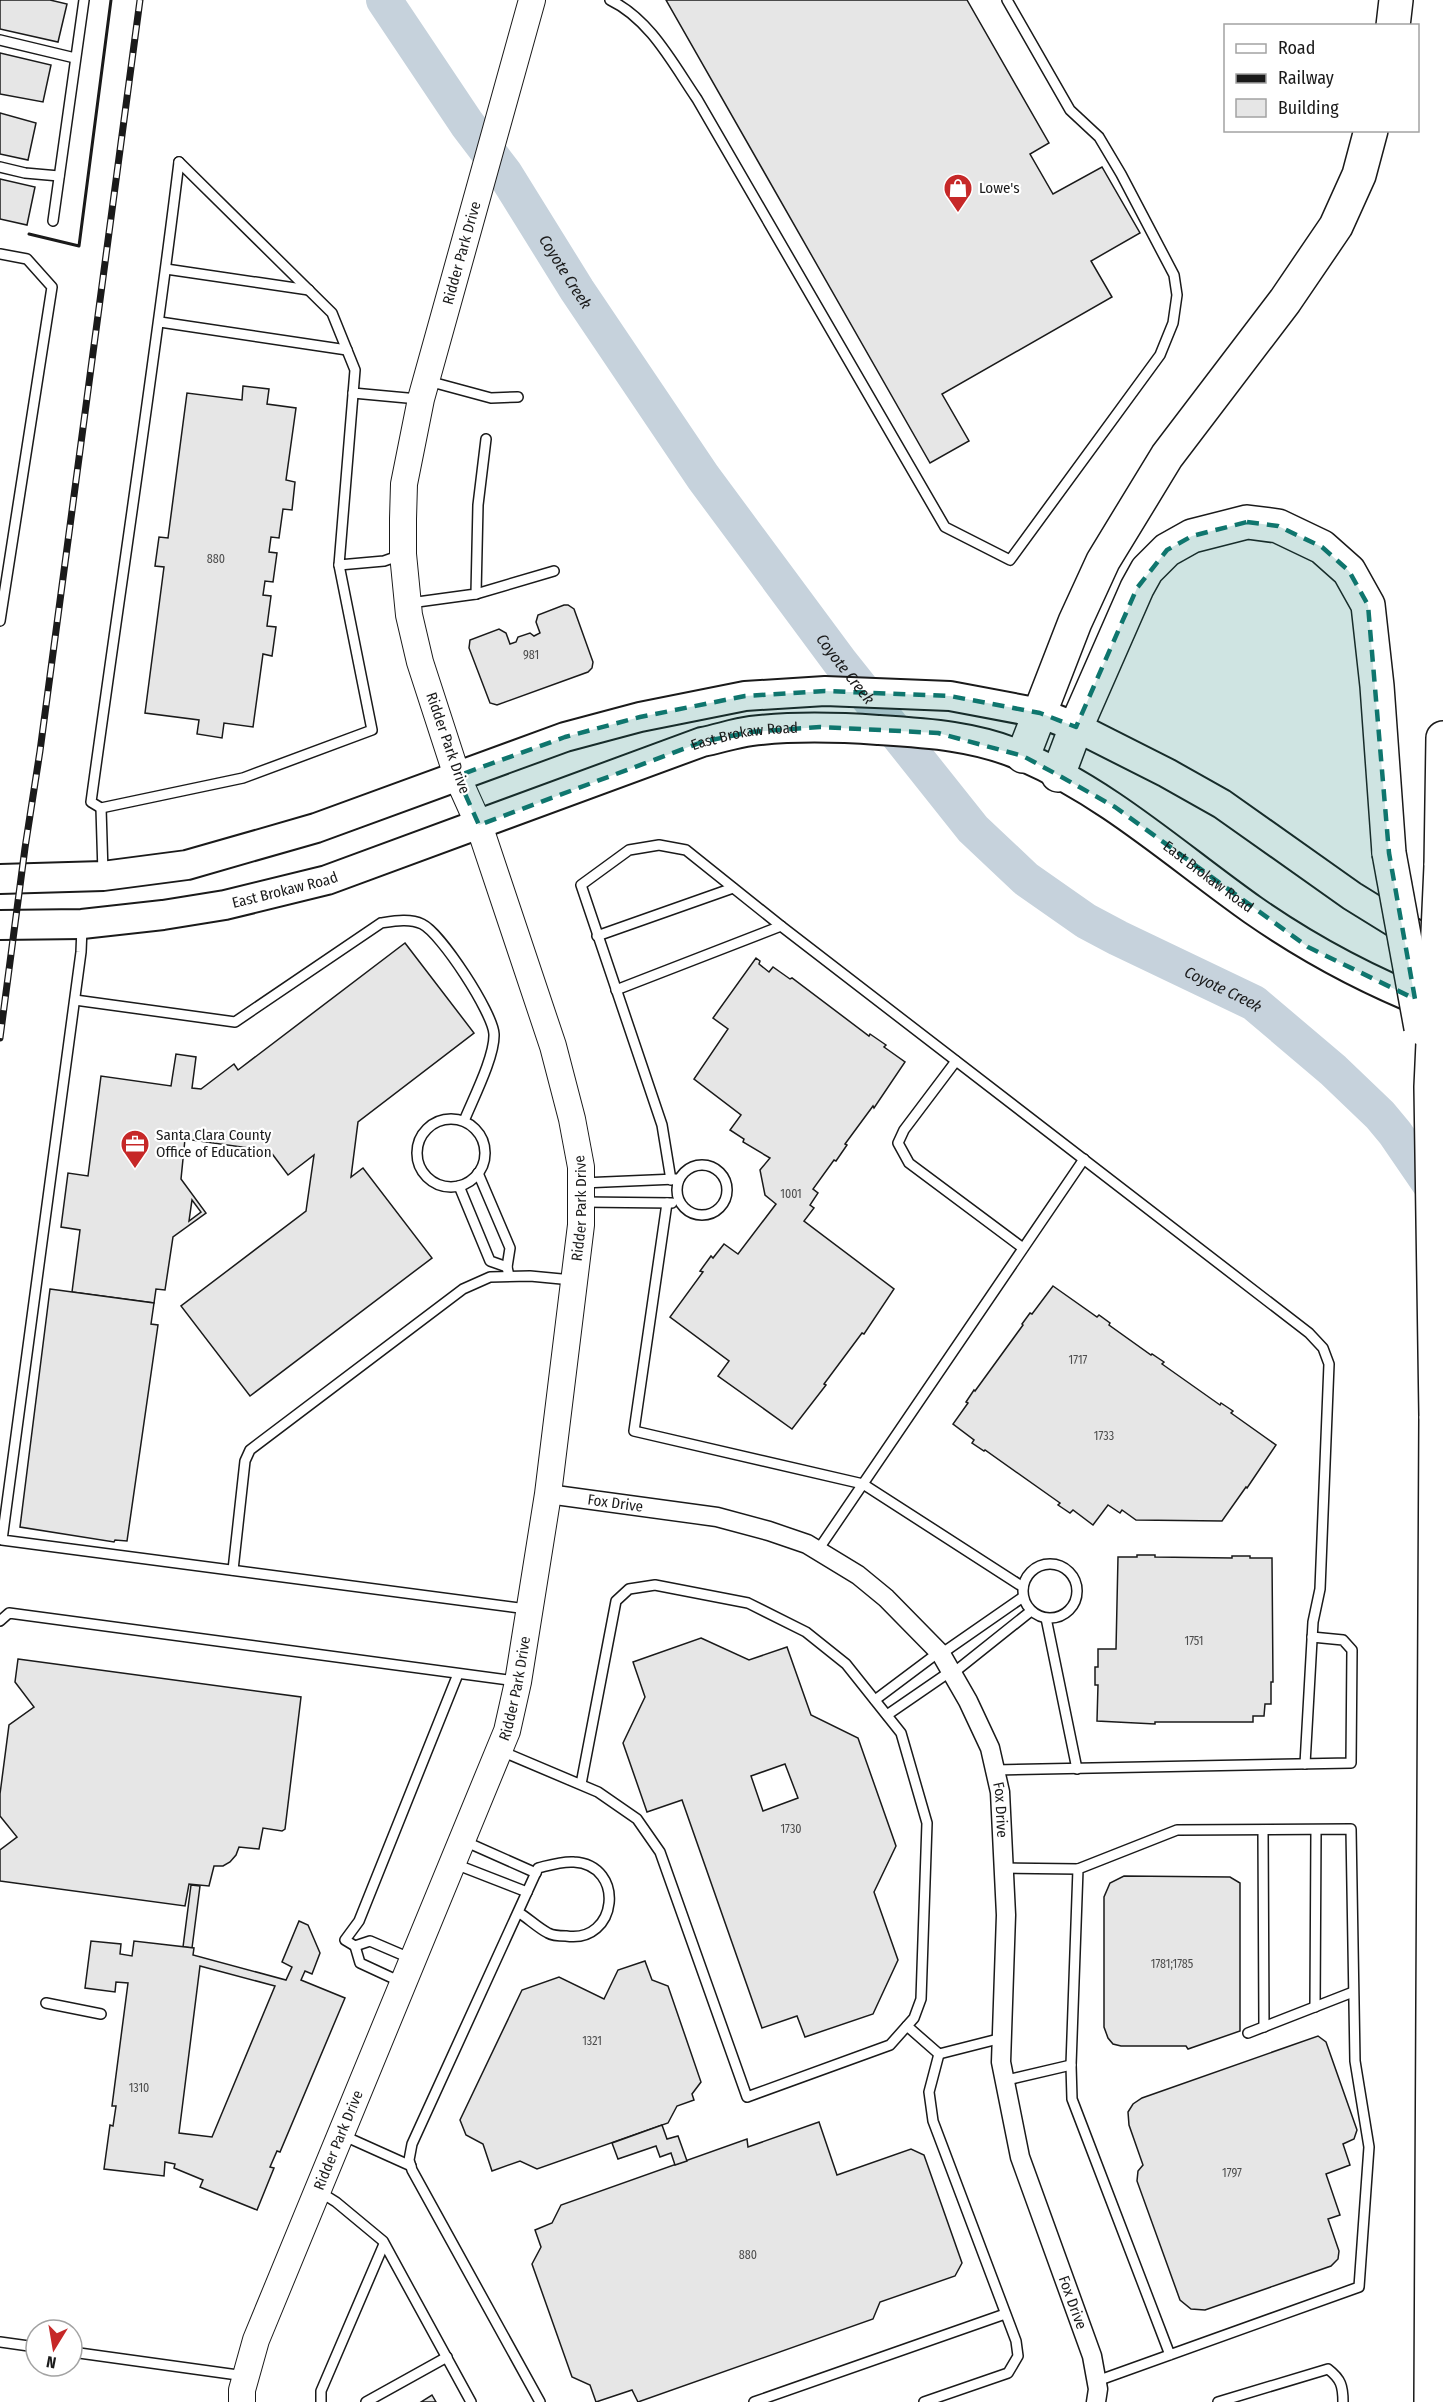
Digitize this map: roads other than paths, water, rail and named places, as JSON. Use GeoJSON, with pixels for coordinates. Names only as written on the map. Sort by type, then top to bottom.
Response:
{"type":"FeatureCollection","features":[{"type":"Feature","properties":{"kind":"highway"},"geometry":{"type":"LineString","coordinates":[[1393,24],[1396,0]]}},
{"type":"Feature","properties":{"kind":"highway"},"geometry":{"type":"LineString","coordinates":[[1023,756],[1075,622],[1103,561],[1167,456],[1285,301],[1336,226],[1359,175],[1370,132]]}},
{"type":"Feature","properties":{"kind":"highway"},"geometry":{"type":"LineString","coordinates":[[1058,775],[1076,727],[1137,588],[1147,570],[1167,550],[1201,533],[1247,522],[1278,526],[1323,547],[1349,572],[1368,605],[1378,697],[1389,853],[1431,1088]]}},
{"type":"Feature","properties":{"kind":"highway"},"geometry":{"type":"LineString","coordinates":[[1431,2402],[1436,1416],[1431,1088],[1441,866],[1443,738]]}},
{"type":"Feature","properties":{"kind":"main road"},"geometry":{"type":"LineString","coordinates":[[0,879],[103,876],[187,865],[316,828],[565,737],[675,710],[745,696],[825,691],[950,696],[1040,713],[1076,727],[1167,773],[1222,804],[1352,896],[1407,930],[1443,947]]}},
{"type":"Feature","properties":{"kind":"main road","name":"East Brokaw Road"},"geometry":{"type":"LineString","coordinates":[[0,925],[82,924],[163,915],[225,905],[327,880],[702,742],[750,732],[820,727],[938,733],[1023,756],[1058,775],[1115,807],[1252,910],[1308,946],[1398,992],[1443,1010]]}},
{"type":"Feature","properties":{"kind":"street","name":"Ridder Park Drive"},"geometry":{"type":"LineString","coordinates":[[242,2402],[256,2340],[501,1751],[518,1682],[530,1609],[548,1494],[575,1280],[582,1193],[572,1119],[553,1046],[479,825],[457,776],[420,662],[408,604],[403,554],[404,484],[423,390],[504,93],[532,0]]}},
{"type":"Feature","properties":{"kind":"street","name":"Fox Drive"},"geometry":{"type":"LineString","coordinates":[[548,1494],[717,1517],[769,1531],[818,1550],[858,1575],[907,1618],[940,1653],[968,1701],[990,1748],[1000,1792],[1006,1915],[1003,2081],[1020,2157],[1092,2356],[1097,2380],[1096,2402]]}},
{"type":"Feature","properties":{"kind":"lane"},"geometry":{"type":"LineString","coordinates":[[52,220],[84,0]]}},
{"type":"Feature","properties":{"kind":"lane"},"geometry":{"type":"LineString","coordinates":[[610,0],[619,4],[651,33],[697,99],[945,527],[1010,560],[1160,354],[1173,323],[1177,295],[1174,275],[1121,174],[1099,137],[1071,110],[1008,0]]}},
{"type":"Feature","properties":{"kind":"lane"},"geometry":{"type":"LineString","coordinates":[[0,40],[75,58]]}},
{"type":"Feature","properties":{"kind":"lane"},"geometry":{"type":"LineString","coordinates":[[179,162],[332,313],[355,370],[339,565],[372,730],[243,778],[100,808],[91,802],[166,269],[179,162]]}},
{"type":"Feature","properties":{"kind":"lane"},"geometry":{"type":"LineString","coordinates":[[0,168],[59,176]]}},
{"type":"Feature","properties":{"kind":"lane"},"geometry":{"type":"LineString","coordinates":[[0,255],[27,259],[52,287],[0,621]]}},
{"type":"Feature","properties":{"kind":"lane"},"geometry":{"type":"LineString","coordinates":[[166,269],[309,290]]}},
{"type":"Feature","properties":{"kind":"lane"},"geometry":{"type":"LineString","coordinates":[[160,322],[347,350]]}},
{"type":"Feature","properties":{"kind":"lane"},"geometry":{"type":"LineString","coordinates":[[353,393],[423,390],[491,398],[518,397]]}},
{"type":"Feature","properties":{"kind":"lane"},"geometry":{"type":"LineString","coordinates":[[476,594],[478,505],[486,439]]}},
{"type":"Feature","properties":{"kind":"lane"},"geometry":{"type":"LineString","coordinates":[[339,565],[384,561],[403,554]]}},
{"type":"Feature","properties":{"kind":"lane"},"geometry":{"type":"LineString","coordinates":[[408,604],[476,594],[554,571]]}},
{"type":"Feature","properties":{"kind":"lane"},"geometry":{"type":"LineString","coordinates":[[100,808],[103,876]]}},
{"type":"Feature","properties":{"kind":"lane"},"geometry":{"type":"LineString","coordinates":[[582,1193],[675,1179],[692,1166],[702,1165],[719,1172],[725,1179],[726,1197],[722,1205],[708,1215],[691,1213],[680,1203],[676,1188],[675,1179],[662,1125],[580,885],[629,850],[659,844],[686,850],[781,926],[1309,1333],[1323,1348],[1329,1364],[1320,1589],[1312,1637],[1305,1764]]}},
{"type":"Feature","properties":{"kind":"lane"},"geometry":{"type":"LineString","coordinates":[[597,936],[733,888]]}},
{"type":"Feature","properties":{"kind":"lane"},"geometry":{"type":"LineString","coordinates":[[75,1000],[235,1022],[381,923],[404,920],[421,923],[436,933],[486,1009],[493,1024],[493,1049],[464,1121]]}},
{"type":"Feature","properties":{"kind":"lane"},"geometry":{"type":"LineString","coordinates":[[82,924],[75,1000],[2,1540],[530,1609]]}},
{"type":"Feature","properties":{"kind":"lane"},"geometry":{"type":"LineString","coordinates":[[616,990],[781,926]]}},
{"type":"Feature","properties":{"kind":"lane"},"geometry":{"type":"LineString","coordinates":[[956,1061],[904,1130],[898,1143],[909,1163],[1023,1248]]}},
{"type":"Feature","properties":{"kind":"lane"},"geometry":{"type":"LineString","coordinates":[[451,1118],[464,1121],[476,1128],[483,1139],[486,1152],[483,1166],[478,1173],[465,1185],[438,1185],[427,1178],[420,1166],[417,1153],[419,1140],[432,1125],[451,1118]]}},
{"type":"Feature","properties":{"kind":"lane"},"geometry":{"type":"LineString","coordinates":[[818,1550],[1084,1159]]}},
{"type":"Feature","properties":{"kind":"lane"},"geometry":{"type":"LineString","coordinates":[[478,1173],[510,1248],[508,1272]]}},
{"type":"Feature","properties":{"kind":"lane"},"geometry":{"type":"LineString","coordinates":[[459,1186],[490,1261],[508,1272]]}},
{"type":"Feature","properties":{"kind":"lane"},"geometry":{"type":"LineString","coordinates":[[582,1193],[680,1203]]}},
{"type":"Feature","properties":{"kind":"lane"},"geometry":{"type":"LineString","coordinates":[[667,1203],[634,1431],[863,1484],[1023,1587]]}},
{"type":"Feature","properties":{"kind":"lane"},"geometry":{"type":"LineString","coordinates":[[233,1570],[245,1461],[250,1450],[462,1289],[508,1272],[575,1280]]}},
{"type":"Feature","properties":{"kind":"lane"},"geometry":{"type":"LineString","coordinates":[[1042,1565],[1058,1565],[1072,1576],[1077,1593],[1070,1609],[1063,1615],[1046,1618],[1031,1611],[1023,1597],[1023,1587],[1029,1573],[1042,1565]]}},
{"type":"Feature","properties":{"kind":"lane"},"geometry":{"type":"LineString","coordinates":[[501,1751],[598,1792],[637,1819],[660,1851],[747,2097],[890,2045],[914,2018],[921,1999],[927,1823],[901,1733],[846,1664],[806,1632],[748,1603],[655,1585],[629,1588],[616,1600],[581,1784]]}},
{"type":"Feature","properties":{"kind":"lane"},"geometry":{"type":"LineString","coordinates":[[875,1700],[1023,1597]]}},
{"type":"Feature","properties":{"kind":"lane"},"geometry":{"type":"LineString","coordinates":[[886,1715],[952,1673],[1031,1611]]}},
{"type":"Feature","properties":{"kind":"lane"},"geometry":{"type":"LineString","coordinates":[[0,1621],[9,1613],[518,1682]]}},
{"type":"Feature","properties":{"kind":"lane"},"geometry":{"type":"LineString","coordinates":[[1046,1618],[1077,1769]]}},
{"type":"Feature","properties":{"kind":"lane"},"geometry":{"type":"LineString","coordinates":[[995,1770],[1351,1763],[1352,1650],[1343,1640],[1312,1637]]}},
{"type":"Feature","properties":{"kind":"lane"},"geometry":{"type":"LineString","coordinates":[[404,1983],[360,1963],[355,1946],[345,1940],[359,1921],[458,1674]]}},
{"type":"Feature","properties":{"kind":"lane"},"geometry":{"type":"LineString","coordinates":[[1003,1868],[1078,1869],[1178,1830],[1351,1829],[1355,2061],[1369,2147],[1359,2287],[1097,2380]]}},
{"type":"Feature","properties":{"kind":"lane"},"geometry":{"type":"LineString","coordinates":[[1263,1830],[1264,2027]]}},
{"type":"Feature","properties":{"kind":"lane"},"geometry":{"type":"LineString","coordinates":[[1316,1830],[1316,2007]]}},
{"type":"Feature","properties":{"kind":"lane"},"geometry":{"type":"LineString","coordinates":[[458,1851],[536,1874]]}},
{"type":"Feature","properties":{"kind":"lane"},"geometry":{"type":"LineString","coordinates":[[458,1851],[527,1892]]}},
{"type":"Feature","properties":{"kind":"lane"},"geometry":{"type":"LineString","coordinates":[[518,1912],[549,1934],[576,1938],[596,1931],[606,1916],[610,1889],[604,1877],[589,1865],[575,1862],[538,1868],[412,2144],[409,2160],[540,2402]]}},
{"type":"Feature","properties":{"kind":"lane"},"geometry":{"type":"LineString","coordinates":[[1078,1869],[1071,2064],[1072,2099],[1170,2355]]}},
{"type":"Feature","properties":{"kind":"lane"},"geometry":{"type":"LineString","coordinates":[[355,1946],[370,1941],[414,1960]]}},
{"type":"Feature","properties":{"kind":"lane"},"geometry":{"type":"LineString","coordinates":[[1248,2033],[1353,1992]]}},
{"type":"Feature","properties":{"kind":"lane"},"geometry":{"type":"LineString","coordinates":[[46,2003],[101,2014]]}},
{"type":"Feature","properties":{"kind":"lane"},"geometry":{"type":"LineString","coordinates":[[907,2026],[939,2054]]}},
{"type":"Feature","properties":{"kind":"lane"},"geometry":{"type":"LineString","coordinates":[[939,2054],[1002,2038]]}},
{"type":"Feature","properties":{"kind":"lane"},"geometry":{"type":"LineString","coordinates":[[924,2402],[1008,2373],[1018,2356],[1016,2341],[933,2121],[929,2092],[939,2054]]}},
{"type":"Feature","properties":{"kind":"lane"},"geometry":{"type":"LineString","coordinates":[[1003,2081],[1071,2064]]}},
{"type":"Feature","properties":{"kind":"lane"},"geometry":{"type":"LineString","coordinates":[[341,2134],[411,2166]]}},
{"type":"Feature","properties":{"kind":"lane"},"geometry":{"type":"LineString","coordinates":[[318,2191],[336,2202],[384,2244],[471,2402]]}},
{"type":"Feature","properties":{"kind":"lane"},"geometry":{"type":"LineString","coordinates":[[321,2402],[321,2391],[384,2244]]}},
{"type":"Feature","properties":{"kind":"lane"},"geometry":{"type":"LineString","coordinates":[[754,2402],[767,2400],[1005,2313]]}},
{"type":"Feature","properties":{"kind":"lane"},"geometry":{"type":"LineString","coordinates":[[0,2342],[24,2345]]}},
{"type":"Feature","properties":{"kind":"lane"},"geometry":{"type":"LineString","coordinates":[[84,2354],[246,2377]]}},
{"type":"Feature","properties":{"kind":"lane"},"geometry":{"type":"LineString","coordinates":[[366,2402],[447,2357]]}},
{"type":"Feature","properties":{"kind":"lane"},"geometry":{"type":"LineString","coordinates":[[1218,2402],[1328,2369],[1340,2378],[1343,2402]]}},
{"type":"Feature","properties":{"kind":"waterway","name":"Coyote Creek"},"geometry":{"type":"LineString","coordinates":[[384,0],[467,124],[505,174],[577,290],[703,477],[840,662],[973,829],[1026,879],[1086,921],[1254,1003],[1333,1070],[1380,1115],[1443,1203]]}},
{"type":"Feature","properties":{"kind":"railway"},"geometry":{"type":"LineString","coordinates":[[0,1038],[140,0]]}},
{"type":"Feature","properties":{"kind":"place","name":"Lowe's"},"geometry":{"type":"Point","coordinates":[958,214]}},
{"type":"Feature","properties":{"kind":"place","name":"Santa Clara County Office of Education"},"geometry":{"type":"Point","coordinates":[135,1170]}}]}
